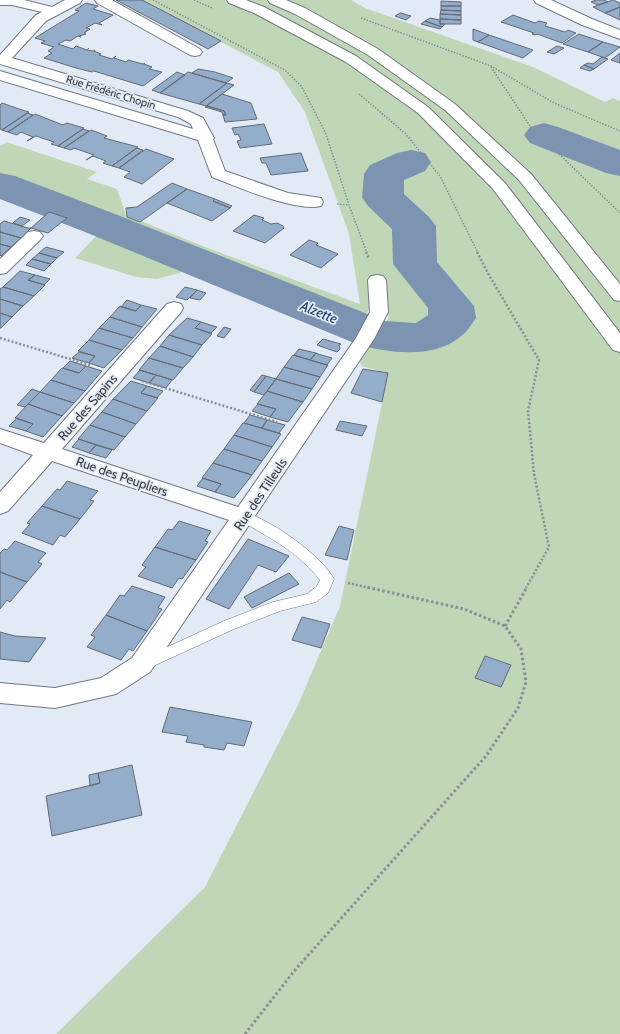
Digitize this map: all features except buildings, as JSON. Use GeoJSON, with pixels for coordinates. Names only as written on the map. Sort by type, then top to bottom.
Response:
{"type":"FeatureCollection","features":[{"type":"Feature","properties":{"kind":"street","name":"Rue Frédéric Chopin"},"geometry":{"type":"LineString","coordinates":[[75,0],[41,18],[2,59],[183,114],[198,121],[206,138],[218,174],[285,198],[315,202]]}},
{"type":"Feature","properties":{"kind":"street"},"geometry":{"type":"LineString","coordinates":[[102,0],[196,52]]}},
{"type":"Feature","properties":{"kind":"street"},"geometry":{"type":"LineString","coordinates":[[234,0],[259,10],[351,59],[423,110],[499,186],[620,346]]}},
{"type":"Feature","properties":{"kind":"street"},"geometry":{"type":"LineString","coordinates":[[275,0],[300,11],[373,52],[450,107],[525,177],[620,296]]}},
{"type":"Feature","properties":{"kind":"street"},"geometry":{"type":"LineString","coordinates":[[541,0],[587,22],[620,35]]}},
{"type":"Feature","properties":{"kind":"street"},"geometry":{"type":"LineString","coordinates":[[0,1],[12,1],[53,11]]}},
{"type":"Feature","properties":{"kind":"street","name":"Rue Frédéric Chopin"},"geometry":{"type":"LineString","coordinates":[[0,74],[206,138]]}},
{"type":"Feature","properties":{"kind":"street"},"geometry":{"type":"LineString","coordinates":[[0,269],[34,236]]}},
{"type":"Feature","properties":{"kind":"street","name":"Rue des Tilleuls"},"geometry":{"type":"LineString","coordinates":[[0,693],[55,698],[107,687],[142,665],[365,339],[379,312],[377,280]]}},
{"type":"Feature","properties":{"kind":"street","name":"Rue des Sapins"},"geometry":{"type":"LineString","coordinates":[[0,506],[174,308]]}},
{"type":"Feature","properties":{"kind":"street","name":"Rue des Peupliers"},"geometry":{"type":"LineString","coordinates":[[0,436],[49,451],[244,518]]}},
{"type":"Feature","properties":{"kind":"lane"},"geometry":{"type":"LineString","coordinates":[[142,665],[229,625],[278,606],[311,598],[323,589],[327,579],[317,564],[291,543],[244,518]]}},
{"type":"Feature","properties":{"kind":"path"},"geometry":{"type":"LineString","coordinates":[[153,0],[285,70],[302,87],[326,134],[349,205],[377,280]]}},
{"type":"Feature","properties":{"kind":"path"},"geometry":{"type":"LineString","coordinates":[[194,0],[214,8]]}},
{"type":"Feature","properties":{"kind":"path"},"geometry":{"type":"LineString","coordinates":[[356,17],[491,66],[554,103],[620,131]]}},
{"type":"Feature","properties":{"kind":"path"},"geometry":{"type":"LineString","coordinates":[[491,66],[530,126],[620,213]]}},
{"type":"Feature","properties":{"kind":"path"},"geometry":{"type":"LineString","coordinates":[[358,93],[405,133],[440,176],[490,275],[539,360],[528,411],[534,474],[548,547],[505,626]]}},
{"type":"Feature","properties":{"kind":"path"},"geometry":{"type":"LineString","coordinates":[[0,338],[303,430]]}},
{"type":"Feature","properties":{"kind":"path"},"geometry":{"type":"LineString","coordinates":[[245,1034],[295,970],[486,756],[518,708],[526,682],[521,649],[505,626],[464,609],[327,579]]}},
{"type":"Feature","properties":{"kind":"green space"},"geometry":{"type":"Polygon","coordinates":[[[141,0],[351,0],[365,8],[533,67],[605,102],[613,98],[620,101],[620,1034],[56,1034],[205,887],[298,705],[340,606],[388,374],[362,366],[355,354],[375,343],[389,316],[369,309],[355,335],[190,270],[157,279],[136,277],[75,258],[102,230],[74,217],[0,191],[0,146],[7,142],[97,172],[87,179],[117,189],[126,215],[205,247],[360,304],[349,234],[305,112],[278,72],[141,0]]]}},
{"type":"Feature","properties":{"kind":"waterway","name":"Alzette"},"geometry":{"type":"LineString","coordinates":[[544,135],[620,164]]}},
{"type":"Feature","properties":{"kind":"waterway","name":"Alzette"},"geometry":{"type":"LineString","coordinates":[[0,185],[100,223],[376,335],[407,338],[436,332],[452,318],[451,306],[415,264],[414,226],[383,197],[384,174],[411,162]]}}]}
